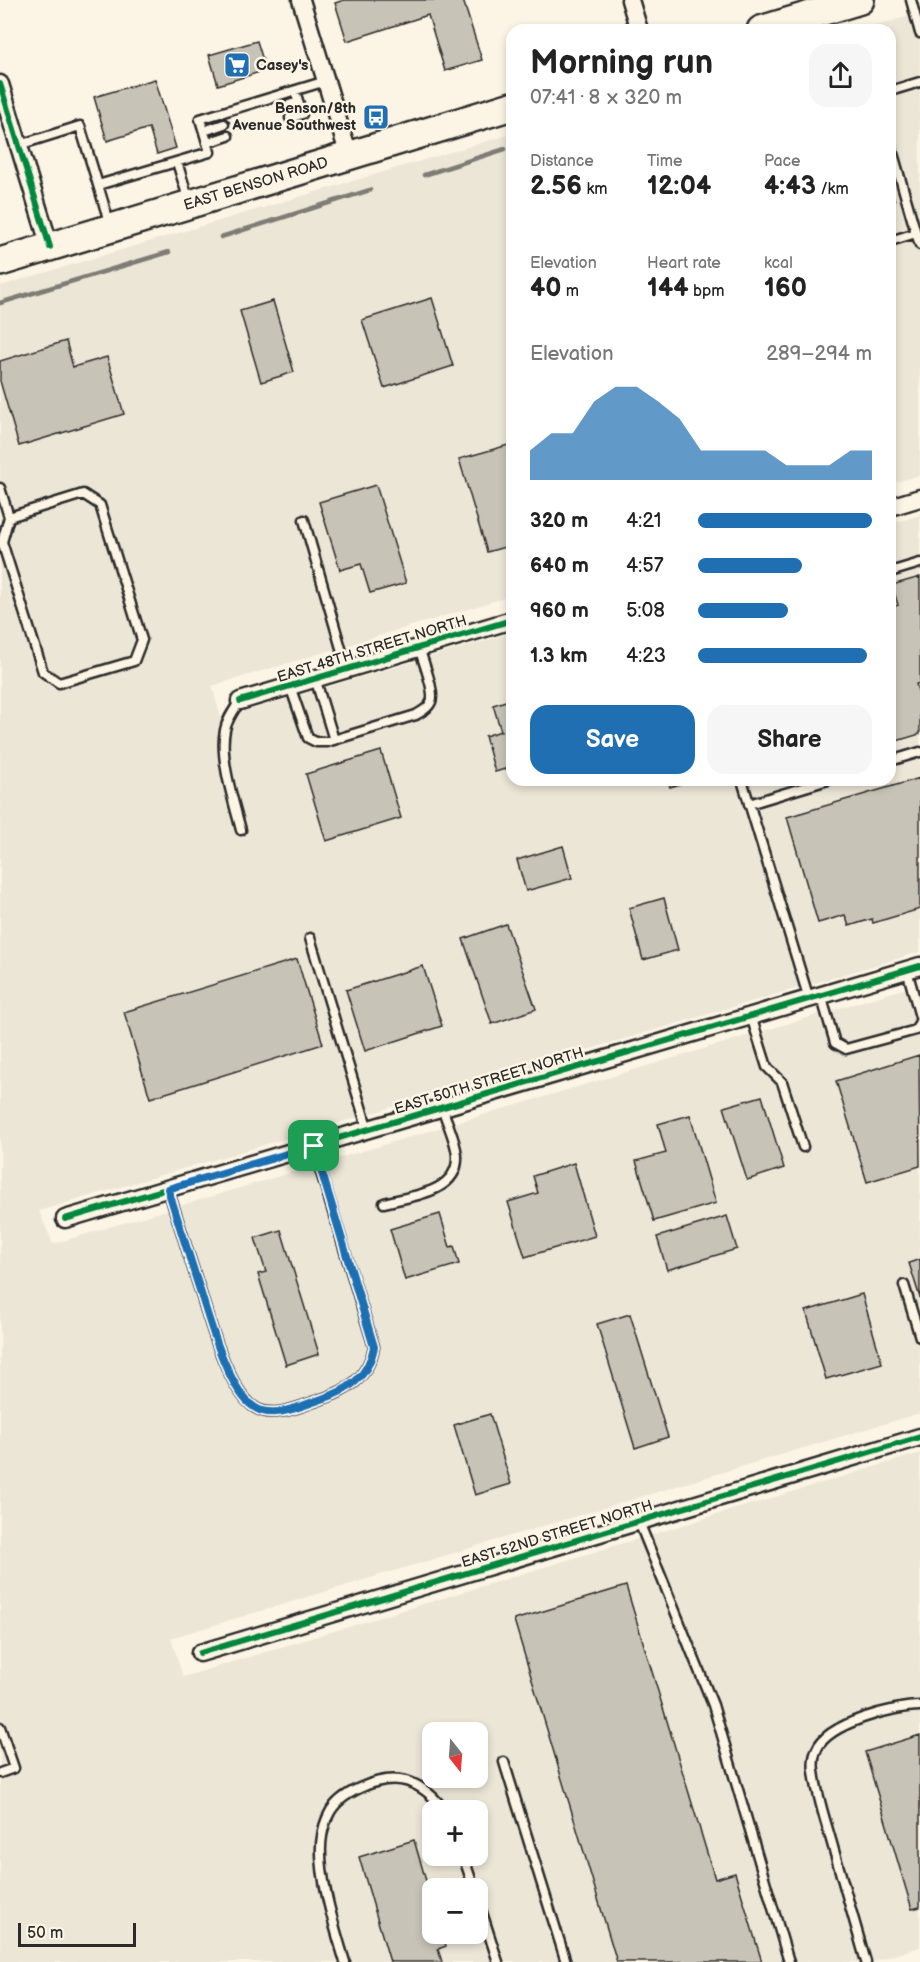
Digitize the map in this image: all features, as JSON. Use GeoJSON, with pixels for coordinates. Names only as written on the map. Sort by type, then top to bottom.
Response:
{"type":"FeatureCollection","features":[{"type":"Feature","properties":{"kind":"main road"},"geometry":{"type":"LineString","coordinates":[[781,24],[860,0]]}},
{"type":"Feature","properties":{"kind":"main road","name":"EAST BENSON ROAD"},"geometry":{"type":"LineString","coordinates":[[0,262],[506,108]]}},
{"type":"Feature","properties":{"kind":"street"},"geometry":{"type":"LineString","coordinates":[[301,0],[349,156]]}},
{"type":"Feature","properties":{"kind":"street"},"geometry":{"type":"LineString","coordinates":[[630,0],[637,24]]}},
{"type":"Feature","properties":{"kind":"street"},"geometry":{"type":"LineString","coordinates":[[0,84],[50,247]]}},
{"type":"Feature","properties":{"kind":"street"},"geometry":{"type":"LineString","coordinates":[[896,505],[920,498]]}},
{"type":"Feature","properties":{"kind":"street","name":"EAST 48TH STREET NORTH"},"geometry":{"type":"LineString","coordinates":[[240,701],[506,622]]}},
{"type":"Feature","properties":{"kind":"street","name":"EAST 50TH STREET NORTH"},"geometry":{"type":"LineString","coordinates":[[65,1219],[914,968]]}},
{"type":"Feature","properties":{"kind":"street","name":"EAST 52ND STREET NORTH"},"geometry":{"type":"LineString","coordinates":[[200,1653],[920,1437]]}},
{"type":"Feature","properties":{"kind":"lane"},"geometry":{"type":"LineString","coordinates":[[911,0],[920,33]]}},
{"type":"Feature","properties":{"kind":"lane"},"geometry":{"type":"LineString","coordinates":[[98,185],[210,152],[200,119],[326,81]]}},
{"type":"Feature","properties":{"kind":"lane"},"geometry":{"type":"LineString","coordinates":[[896,89],[920,82]]}},
{"type":"Feature","properties":{"kind":"lane"},"geometry":{"type":"LineString","coordinates":[[290,118],[302,114],[295,91]]}},
{"type":"Feature","properties":{"kind":"lane"},"geometry":{"type":"LineString","coordinates":[[286,106],[298,102]]}},
{"type":"Feature","properties":{"kind":"lane"},"geometry":{"type":"LineString","coordinates":[[204,130],[224,124]]}},
{"type":"Feature","properties":{"kind":"lane"},"geometry":{"type":"LineString","coordinates":[[19,145],[80,126],[111,228]]}},
{"type":"Feature","properties":{"kind":"lane"},"geometry":{"type":"LineString","coordinates":[[207,142],[228,136]]}},
{"type":"Feature","properties":{"kind":"lane"},"geometry":{"type":"LineString","coordinates":[[177,162],[190,204]]}},
{"type":"Feature","properties":{"kind":"lane"},"geometry":{"type":"LineString","coordinates":[[896,163],[920,244]]}},
{"type":"Feature","properties":{"kind":"lane"},"geometry":{"type":"LineString","coordinates":[[896,240],[916,233]]}},
{"type":"Feature","properties":{"kind":"lane"},"geometry":{"type":"LineString","coordinates":[[0,488],[9,517],[2,542],[43,672],[59,682],[134,661],[142,640],[100,505],[83,494],[9,517]]}},
{"type":"Feature","properties":{"kind":"lane"},"geometry":{"type":"LineString","coordinates":[[304,520],[347,669]]}},
{"type":"Feature","properties":{"kind":"lane"},"geometry":{"type":"LineString","coordinates":[[896,570],[920,563]]}},
{"type":"Feature","properties":{"kind":"lane"},"geometry":{"type":"LineString","coordinates":[[290,686],[308,738],[316,742],[334,740],[416,715],[425,710],[433,695],[419,647]]}},
{"type":"Feature","properties":{"kind":"lane"},"geometry":{"type":"LineString","coordinates":[[315,678],[334,740]]}},
{"type":"Feature","properties":{"kind":"lane"},"geometry":{"type":"LineString","coordinates":[[240,701],[227,722],[224,733],[227,771],[241,830]]}},
{"type":"Feature","properties":{"kind":"lane"},"geometry":{"type":"LineString","coordinates":[[896,759],[920,752]]}},
{"type":"Feature","properties":{"kind":"lane"},"geometry":{"type":"LineString","coordinates":[[744,786],[815,997],[835,1043],[846,1049],[916,1030],[920,1019],[914,968]]}},
{"type":"Feature","properties":{"kind":"lane"},"geometry":{"type":"LineString","coordinates":[[749,804],[808,786]]}},
{"type":"Feature","properties":{"kind":"lane"},"geometry":{"type":"LineString","coordinates":[[310,938],[368,1130]]}},
{"type":"Feature","properties":{"kind":"lane"},"geometry":{"type":"LineString","coordinates":[[751,1016],[767,1066],[782,1082],[803,1147]]}},
{"type":"Feature","properties":{"kind":"lane"},"geometry":{"type":"LineString","coordinates":[[384,1203],[433,1189],[448,1182],[454,1171],[457,1157],[442,1107]]}},
{"type":"Feature","properties":{"kind":"lane"},"geometry":{"type":"LineString","coordinates":[[168,1189],[223,1361],[240,1392],[254,1408],[278,1413],[339,1394],[360,1377],[371,1364],[374,1347],[314,1146]]}},
{"type":"Feature","properties":{"kind":"lane"},"geometry":{"type":"LineString","coordinates":[[904,1285],[920,1337]]}},
{"type":"Feature","properties":{"kind":"lane"},"geometry":{"type":"LineString","coordinates":[[639,1522],[713,1704],[789,1962]]}},
{"type":"Feature","properties":{"kind":"lane"},"geometry":{"type":"LineString","coordinates":[[866,1962],[823,1811],[814,1770],[814,1759],[823,1740],[835,1730],[882,1712],[907,1706],[920,1706]]}},
{"type":"Feature","properties":{"kind":"lane"},"geometry":{"type":"LineString","coordinates":[[0,1728],[14,1768],[0,1773]]}},
{"type":"Feature","properties":{"kind":"lane"},"geometry":{"type":"LineString","coordinates":[[504,1762],[566,1962]]}},
{"type":"Feature","properties":{"kind":"lane"},"geometry":{"type":"LineString","coordinates":[[345,1962],[337,1936],[322,1864],[322,1837],[329,1812],[347,1795],[365,1784],[383,1779],[402,1780],[423,1789],[437,1800]]}},
{"type":"Feature","properties":{"kind":"lane"},"geometry":{"type":"LineString","coordinates":[[488,1931],[498,1962]]}},
{"type":"Feature","properties":{"kind":"shaded area"},"geometry":{"type":"Polygon","coordinates":[[[920,13],[920,475],[896,482],[896,24],[882,24],[920,13]]]}},
{"type":"Feature","properties":{"kind":"shaded area"},"geometry":{"type":"Polygon","coordinates":[[[506,135],[506,598],[212,686],[221,718],[506,634],[506,786],[896,786],[896,522],[920,515],[920,952],[39,1211],[53,1244],[920,984],[920,1413],[171,1638],[183,1677],[920,1453],[920,1947],[872,1962],[0,1962],[0,286],[506,135]]]}},
{"type":"Feature","properties":{"kind":"building"},"geometry":{"type":"Polygon","coordinates":[[[344,0],[463,0],[482,60],[445,71],[428,15],[347,41],[335,3],[344,0]]]}},
{"type":"Feature","properties":{"kind":"building"},"geometry":{"type":"Polygon","coordinates":[[[257,41],[266,70],[218,85],[209,55],[257,41]]]}},
{"type":"Feature","properties":{"kind":"building"},"geometry":{"type":"Polygon","coordinates":[[[155,79],[176,148],[157,154],[149,128],[107,141],[94,97],[155,79]]]}},
{"type":"Feature","properties":{"kind":"building"},"geometry":{"type":"Polygon","coordinates":[[[432,298],[453,366],[384,388],[362,320],[432,298]]]}},
{"type":"Feature","properties":{"kind":"building"},"geometry":{"type":"Polygon","coordinates":[[[273,301],[294,372],[261,382],[240,311],[273,301]]]}},
{"type":"Feature","properties":{"kind":"building"},"geometry":{"type":"Polygon","coordinates":[[[66,341],[73,367],[107,357],[124,414],[19,446],[0,381],[0,361],[66,341]]]}},
{"type":"Feature","properties":{"kind":"building"},"geometry":{"type":"Polygon","coordinates":[[[506,446],[506,547],[487,552],[459,459],[506,446]]]}},
{"type":"Feature","properties":{"kind":"building"},"geometry":{"type":"Polygon","coordinates":[[[376,485],[406,583],[370,593],[361,564],[340,570],[319,502],[376,485]]]}},
{"type":"Feature","properties":{"kind":"building"},"geometry":{"type":"Polygon","coordinates":[[[920,577],[920,683],[916,684],[920,697],[920,734],[896,741],[896,606],[898,605],[896,584],[920,577]]]}},
{"type":"Feature","properties":{"kind":"building"},"geometry":{"type":"Polygon","coordinates":[[[506,701],[506,769],[495,772],[485,736],[501,731],[493,705],[506,701]]]}},
{"type":"Feature","properties":{"kind":"building"},"geometry":{"type":"Polygon","coordinates":[[[381,751],[401,818],[326,841],[306,774],[381,751]]]}},
{"type":"Feature","properties":{"kind":"building"},"geometry":{"type":"Polygon","coordinates":[[[920,778],[920,909],[873,923],[872,919],[849,926],[845,915],[818,923],[787,817],[920,778]]]}},
{"type":"Feature","properties":{"kind":"building"},"geometry":{"type":"Polygon","coordinates":[[[563,846],[572,878],[526,891],[517,860],[563,846]]]}},
{"type":"Feature","properties":{"kind":"building"},"geometry":{"type":"Polygon","coordinates":[[[664,898],[678,950],[643,960],[629,908],[664,898]]]}},
{"type":"Feature","properties":{"kind":"building"},"geometry":{"type":"Polygon","coordinates":[[[506,924],[536,1009],[492,1024],[463,939],[506,924]]]}},
{"type":"Feature","properties":{"kind":"building"},"geometry":{"type":"Polygon","coordinates":[[[297,959],[323,1044],[150,1098],[124,1012],[297,959]]]}},
{"type":"Feature","properties":{"kind":"building"},"geometry":{"type":"Polygon","coordinates":[[[423,966],[442,1026],[365,1051],[346,990],[423,966]]]}},
{"type":"Feature","properties":{"kind":"building"},"geometry":{"type":"Polygon","coordinates":[[[919,1055],[920,1166],[867,1182],[836,1081],[919,1055]]]}},
{"type":"Feature","properties":{"kind":"building"},"geometry":{"type":"Polygon","coordinates":[[[762,1096],[784,1168],[747,1180],[724,1107],[762,1096]]]}},
{"type":"Feature","properties":{"kind":"building"},"geometry":{"type":"Polygon","coordinates":[[[690,1115],[716,1203],[654,1221],[636,1161],[666,1153],[658,1124],[690,1115]]]}},
{"type":"Feature","properties":{"kind":"building"},"geometry":{"type":"Polygon","coordinates":[[[574,1163],[595,1236],[525,1257],[508,1202],[538,1193],[533,1176],[574,1163]]]}},
{"type":"Feature","properties":{"kind":"building"},"geometry":{"type":"Polygon","coordinates":[[[440,1214],[450,1247],[454,1246],[459,1264],[405,1280],[390,1229],[440,1214]]]}},
{"type":"Feature","properties":{"kind":"building"},"geometry":{"type":"Polygon","coordinates":[[[727,1216],[737,1249],[667,1270],[657,1237],[727,1216]]]}},
{"type":"Feature","properties":{"kind":"building"},"geometry":{"type":"Polygon","coordinates":[[[281,1230],[319,1354],[286,1365],[258,1274],[266,1272],[255,1238],[281,1230]]]}},
{"type":"Feature","properties":{"kind":"building"},"geometry":{"type":"Polygon","coordinates":[[[920,1259],[920,1298],[909,1263],[920,1259]]]}},
{"type":"Feature","properties":{"kind":"building"},"geometry":{"type":"Polygon","coordinates":[[[862,1294],[882,1363],[826,1379],[806,1311],[862,1294]]]}},
{"type":"Feature","properties":{"kind":"building"},"geometry":{"type":"Polygon","coordinates":[[[630,1314],[668,1437],[635,1448],[597,1324],[630,1314]]]}},
{"type":"Feature","properties":{"kind":"building"},"geometry":{"type":"Polygon","coordinates":[[[490,1414],[511,1484],[475,1495],[454,1425],[490,1414]]]}},
{"type":"Feature","properties":{"kind":"building"},"geometry":{"type":"Polygon","coordinates":[[[626,1586],[715,1879],[735,1873],[762,1962],[617,1962],[514,1620],[626,1586]]]}},
{"type":"Feature","properties":{"kind":"building"},"geometry":{"type":"Polygon","coordinates":[[[920,1735],[920,1907],[912,1909],[865,1752],[920,1735]]]}},
{"type":"Feature","properties":{"kind":"building"},"geometry":{"type":"Polygon","coordinates":[[[414,1840],[425,1878],[422,1878],[422,1944],[445,1944],[446,1946],[438,1949],[442,1962],[390,1962],[359,1857],[414,1840]]]}},
{"type":"Feature","properties":{"kind":"waterway"},"geometry":{"type":"LineString","coordinates":[[424,175],[505,149]]}},
{"type":"Feature","properties":{"kind":"waterway"},"geometry":{"type":"LineString","coordinates":[[221,237],[370,190]]}},
{"type":"Feature","properties":{"kind":"waterway"},"geometry":{"type":"LineString","coordinates":[[0,303],[169,252]]}},
{"type":"Feature","properties":{"kind":"cycle path"},"geometry":{"type":"LineString","coordinates":[[0,84],[50,247]]}},
{"type":"Feature","properties":{"kind":"cycle path"},"geometry":{"type":"LineString","coordinates":[[240,701],[506,622]]}},
{"type":"Feature","properties":{"kind":"cycle path"},"geometry":{"type":"LineString","coordinates":[[65,1219],[920,966]]}},
{"type":"Feature","properties":{"kind":"cycle path"},"geometry":{"type":"LineString","coordinates":[[200,1653],[920,1437]]}},
{"type":"Feature","properties":{"kind":"place","name":"Casey's"},"geometry":{"type":"Point","coordinates":[237,65]}},
{"type":"Feature","properties":{"kind":"place","name":"Benson/8th Avenue Southwest"},"geometry":{"type":"Point","coordinates":[376,117]}},
{"type":"Feature","properties":{"kind":"route"},"geometry":{"type":"LineString","coordinates":[[314,1146],[374,1347],[371,1364],[360,1377],[339,1394],[278,1413],[254,1408],[240,1392],[223,1361],[168,1189],[314,1146]]}}]}
